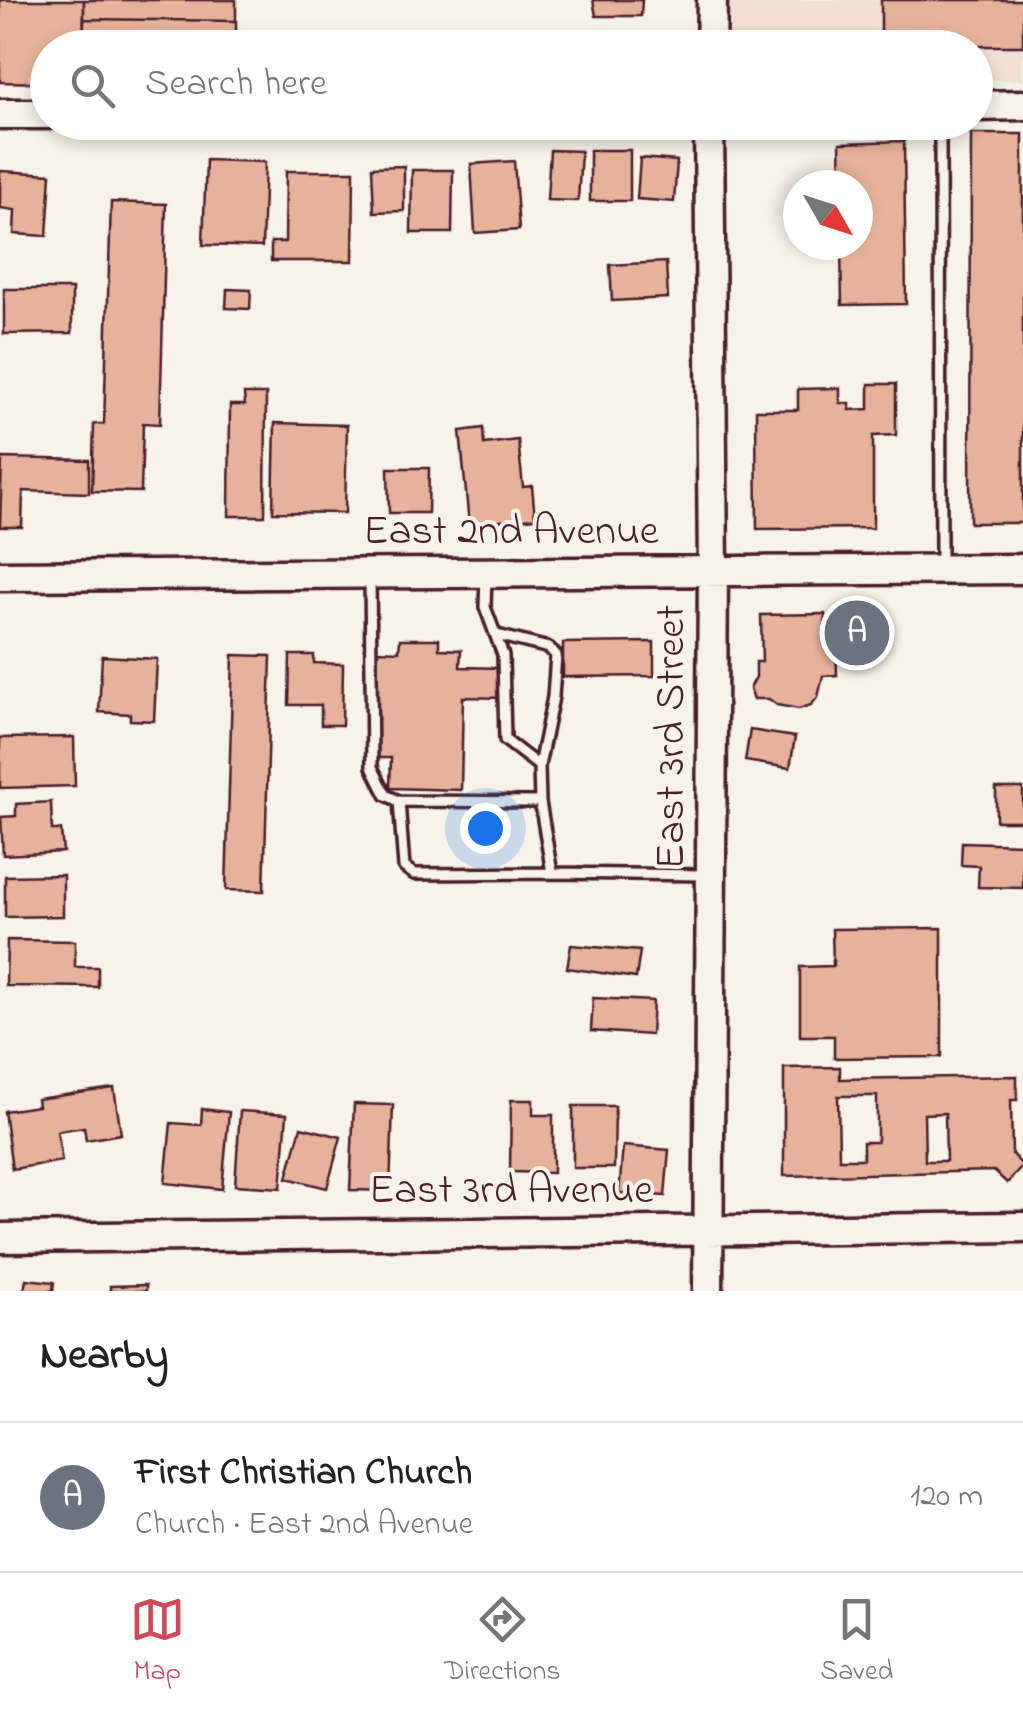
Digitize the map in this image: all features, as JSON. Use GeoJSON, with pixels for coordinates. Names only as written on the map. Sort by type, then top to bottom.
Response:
{"type":"FeatureCollection","features":[{"type":"Feature","properties":{"kind":"street"},"geometry":{"type":"LineString","coordinates":[[711,30],[712,0]]}},
{"type":"Feature","properties":{"kind":"street"},"geometry":{"type":"LineString","coordinates":[[993,106],[1023,105]]}},
{"type":"Feature","properties":{"kind":"street"},"geometry":{"type":"LineString","coordinates":[[0,114],[30,114]]}},
{"type":"Feature","properties":{"kind":"street","name":"East 3rd Street"},"geometry":{"type":"LineString","coordinates":[[708,1291],[712,571],[709,140]]}},
{"type":"Feature","properties":{"kind":"street","name":"East 2nd Avenue"},"geometry":{"type":"LineString","coordinates":[[0,576],[1023,569]]}},
{"type":"Feature","properties":{"kind":"street","name":"East 3rd Avenue"},"geometry":{"type":"LineString","coordinates":[[0,1238],[1023,1227]]}},
{"type":"Feature","properties":{"kind":"lane"},"geometry":{"type":"LineString","coordinates":[[940,140],[941,570]]}},
{"type":"Feature","properties":{"kind":"lane"},"geometry":{"type":"LineString","coordinates":[[370,572],[372,767],[386,795],[399,801],[540,802]]}},
{"type":"Feature","properties":{"kind":"lane"},"geometry":{"type":"LineString","coordinates":[[486,572],[485,607],[503,655],[505,740],[539,766]]}},
{"type":"Feature","properties":{"kind":"lane"},"geometry":{"type":"LineString","coordinates":[[497,634],[548,648],[556,655],[553,698],[539,766],[540,802],[552,873]]}},
{"type":"Feature","properties":{"kind":"lane"},"geometry":{"type":"LineString","coordinates":[[399,801],[401,856],[404,867],[414,874],[711,875]]}},
{"type":"Feature","properties":{"kind":"shaded area"},"geometry":{"type":"Polygon","coordinates":[[[728,0],[1023,0],[1023,80],[993,80],[993,30],[728,30],[728,0]]]}},
{"type":"Feature","properties":{"kind":"building"},"geometry":{"type":"Polygon","coordinates":[[[0,0],[84,0],[83,30],[30,30],[30,83],[0,82],[0,0]]]}},
{"type":"Feature","properties":{"kind":"building"},"geometry":{"type":"Polygon","coordinates":[[[84,0],[236,0],[236,21],[84,19],[84,0]]]}},
{"type":"Feature","properties":{"kind":"building"},"geometry":{"type":"Polygon","coordinates":[[[593,0],[642,0],[641,16],[596,16],[593,0]]]}},
{"type":"Feature","properties":{"kind":"building"},"geometry":{"type":"Polygon","coordinates":[[[881,0],[1023,0],[1023,46],[993,46],[993,30],[881,30],[881,0]]]}},
{"type":"Feature","properties":{"kind":"building"},"geometry":{"type":"Polygon","coordinates":[[[84,19],[236,21],[236,30],[84,30],[84,19]]]}},
{"type":"Feature","properties":{"kind":"building"},"geometry":{"type":"Polygon","coordinates":[[[993,134],[1023,134],[1023,523],[970,523],[971,140],[993,140],[993,134]]]}},
{"type":"Feature","properties":{"kind":"building"},"geometry":{"type":"Polygon","coordinates":[[[904,141],[906,304],[842,305],[841,260],[873,260],[873,170],[841,170],[840,143],[904,141]]]}},
{"type":"Feature","properties":{"kind":"building"},"geometry":{"type":"Polygon","coordinates":[[[550,150],[581,151],[578,201],[547,200],[550,150]]]}},
{"type":"Feature","properties":{"kind":"building"},"geometry":{"type":"Polygon","coordinates":[[[590,150],[630,150],[630,201],[590,201],[590,150]]]}},
{"type":"Feature","properties":{"kind":"building"},"geometry":{"type":"Polygon","coordinates":[[[640,158],[677,161],[674,202],[637,199],[640,158]]]}},
{"type":"Feature","properties":{"kind":"building"},"geometry":{"type":"Polygon","coordinates":[[[206,160],[265,162],[262,247],[203,245],[206,160]]]}},
{"type":"Feature","properties":{"kind":"building"},"geometry":{"type":"Polygon","coordinates":[[[514,161],[519,230],[475,233],[471,164],[514,161]]]}},
{"type":"Feature","properties":{"kind":"building"},"geometry":{"type":"Polygon","coordinates":[[[404,166],[404,211],[374,212],[372,167],[404,166]]]}},
{"type":"Feature","properties":{"kind":"building"},"geometry":{"type":"Polygon","coordinates":[[[412,170],[453,170],[452,233],[411,233],[412,170]]]}},
{"type":"Feature","properties":{"kind":"building"},"geometry":{"type":"Polygon","coordinates":[[[0,171],[51,174],[47,236],[14,234],[15,210],[0,208],[0,171]]]}},
{"type":"Feature","properties":{"kind":"building"},"geometry":{"type":"Polygon","coordinates":[[[286,171],[354,171],[353,261],[271,261],[271,242],[285,242],[286,171]]]}},
{"type":"Feature","properties":{"kind":"building"},"geometry":{"type":"Polygon","coordinates":[[[111,202],[166,204],[160,424],[143,423],[141,492],[92,491],[94,424],[104,424],[111,202]]]}},
{"type":"Feature","properties":{"kind":"building"},"geometry":{"type":"Polygon","coordinates":[[[666,262],[668,298],[612,301],[610,265],[666,262]]]}},
{"type":"Feature","properties":{"kind":"building"},"geometry":{"type":"Polygon","coordinates":[[[4,289],[72,289],[72,333],[4,334],[4,289]]]}},
{"type":"Feature","properties":{"kind":"building"},"geometry":{"type":"Polygon","coordinates":[[[227,289],[251,290],[250,309],[226,308],[227,289]]]}},
{"type":"Feature","properties":{"kind":"building"},"geometry":{"type":"Polygon","coordinates":[[[869,384],[896,384],[896,435],[873,436],[873,528],[757,529],[756,410],[798,410],[798,389],[840,388],[840,403],[850,403],[850,410],[869,409],[869,384]]]}},
{"type":"Feature","properties":{"kind":"building"},"geometry":{"type":"Polygon","coordinates":[[[244,394],[266,394],[265,516],[229,516],[230,405],[245,405],[244,394]]]}},
{"type":"Feature","properties":{"kind":"building"},"geometry":{"type":"Polygon","coordinates":[[[275,423],[347,425],[345,513],[273,512],[275,423]]]}},
{"type":"Feature","properties":{"kind":"building"},"geometry":{"type":"Polygon","coordinates":[[[483,428],[484,444],[518,440],[523,487],[532,486],[535,518],[469,524],[460,431],[483,428]]]}},
{"type":"Feature","properties":{"kind":"building"},"geometry":{"type":"Polygon","coordinates":[[[2,458],[89,460],[89,493],[23,491],[22,527],[0,527],[2,458]]]}},
{"type":"Feature","properties":{"kind":"building"},"geometry":{"type":"Polygon","coordinates":[[[388,468],[429,468],[428,513],[389,513],[388,468]]]}},
{"type":"Feature","properties":{"kind":"building"},"geometry":{"type":"Polygon","coordinates":[[[825,614],[826,636],[836,635],[837,675],[823,676],[818,697],[811,705],[799,709],[777,705],[769,699],[754,699],[750,688],[756,677],[756,662],[762,662],[761,615],[825,614]]]}},
{"type":"Feature","properties":{"kind":"building"},"geometry":{"type":"Polygon","coordinates":[[[400,639],[439,639],[439,649],[461,650],[460,667],[502,668],[501,698],[463,697],[461,790],[390,788],[391,758],[375,758],[378,650],[399,651],[400,639]]]}},
{"type":"Feature","properties":{"kind":"building"},"geometry":{"type":"Polygon","coordinates":[[[654,642],[654,676],[563,677],[563,643],[654,642]]]}},
{"type":"Feature","properties":{"kind":"building"},"geometry":{"type":"Polygon","coordinates":[[[233,655],[271,656],[264,891],[226,890],[233,655]]]}},
{"type":"Feature","properties":{"kind":"building"},"geometry":{"type":"Polygon","coordinates":[[[290,655],[314,655],[314,663],[343,664],[342,725],[321,725],[321,705],[289,705],[290,655]]]}},
{"type":"Feature","properties":{"kind":"building"},"geometry":{"type":"Polygon","coordinates":[[[102,656],[157,659],[154,721],[130,720],[130,714],[99,712],[102,656]]]}},
{"type":"Feature","properties":{"kind":"building"},"geometry":{"type":"Polygon","coordinates":[[[750,730],[795,737],[790,768],[745,761],[750,730]]]}},
{"type":"Feature","properties":{"kind":"building"},"geometry":{"type":"Polygon","coordinates":[[[74,737],[75,786],[0,788],[0,738],[74,737]]]}},
{"type":"Feature","properties":{"kind":"building"},"geometry":{"type":"Polygon","coordinates":[[[996,788],[1023,788],[1023,821],[996,821],[996,788]]]}},
{"type":"Feature","properties":{"kind":"building"},"geometry":{"type":"Polygon","coordinates":[[[51,802],[52,830],[61,830],[63,852],[3,855],[1,817],[16,816],[16,804],[51,802]]]}},
{"type":"Feature","properties":{"kind":"building"},"geometry":{"type":"Polygon","coordinates":[[[962,842],[1023,844],[1023,888],[978,887],[979,866],[961,865],[962,842]]]}},
{"type":"Feature","properties":{"kind":"building"},"geometry":{"type":"Polygon","coordinates":[[[63,875],[63,916],[5,917],[5,876],[63,875]]]}},
{"type":"Feature","properties":{"kind":"building"},"geometry":{"type":"Polygon","coordinates":[[[942,928],[942,1057],[834,1058],[834,1036],[800,1036],[800,967],[833,966],[832,929],[942,928]]]}},
{"type":"Feature","properties":{"kind":"building"},"geometry":{"type":"Polygon","coordinates":[[[7,940],[75,941],[75,967],[98,967],[98,987],[6,986],[7,940]]]}},
{"type":"Feature","properties":{"kind":"building"},"geometry":{"type":"Polygon","coordinates":[[[571,945],[640,951],[636,978],[567,968],[571,945]]]}},
{"type":"Feature","properties":{"kind":"building"},"geometry":{"type":"Polygon","coordinates":[[[593,998],[653,1001],[651,1035],[591,1031],[593,998]]]}},
{"type":"Feature","properties":{"kind":"building"},"geometry":{"type":"Polygon","coordinates":[[[840,1067],[840,1079],[1017,1076],[1017,1100],[1011,1100],[1012,1154],[1023,1166],[1007,1183],[994,1171],[784,1176],[784,1068],[840,1067]],[[838,1096],[839,1159],[863,1159],[863,1142],[877,1142],[877,1096],[838,1096]],[[945,1113],[924,1114],[925,1161],[946,1161],[945,1113]]]}},
{"type":"Feature","properties":{"kind":"building"},"geometry":{"type":"Polygon","coordinates":[[[114,1088],[121,1134],[86,1140],[84,1127],[57,1131],[62,1161],[12,1169],[4,1111],[38,1106],[37,1099],[114,1088]]]}},
{"type":"Feature","properties":{"kind":"building"},"geometry":{"type":"Polygon","coordinates":[[[511,1100],[533,1100],[533,1115],[553,1115],[553,1173],[510,1172],[511,1100]]]}},
{"type":"Feature","properties":{"kind":"building"},"geometry":{"type":"Polygon","coordinates":[[[354,1104],[393,1105],[390,1191],[350,1190],[354,1104]]]}},
{"type":"Feature","properties":{"kind":"building"},"geometry":{"type":"Polygon","coordinates":[[[573,1106],[615,1106],[614,1168],[573,1168],[573,1106]]]}},
{"type":"Feature","properties":{"kind":"building"},"geometry":{"type":"Polygon","coordinates":[[[202,1109],[229,1112],[222,1189],[165,1183],[171,1123],[201,1125],[202,1109]]]}},
{"type":"Feature","properties":{"kind":"building"},"geometry":{"type":"Polygon","coordinates":[[[240,1111],[287,1114],[281,1188],[235,1185],[240,1111]]]}},
{"type":"Feature","properties":{"kind":"building"},"geometry":{"type":"Polygon","coordinates":[[[301,1127],[341,1137],[327,1188],[287,1178],[301,1127]]]}},
{"type":"Feature","properties":{"kind":"building"},"geometry":{"type":"Polygon","coordinates":[[[623,1146],[669,1150],[665,1196],[619,1193],[623,1146]]]}},
{"type":"Feature","properties":{"kind":"building"},"geometry":{"type":"Polygon","coordinates":[[[26,1279],[54,1282],[53,1291],[24,1291],[26,1279]]]}},
{"type":"Feature","properties":{"kind":"building"},"geometry":{"type":"Polygon","coordinates":[[[146,1285],[146,1291],[110,1291],[110,1286],[146,1285]]]}},
{"type":"Feature","properties":{"kind":"place","name":"First Christian Church"},"geometry":{"type":"Point","coordinates":[857,633]}}]}
